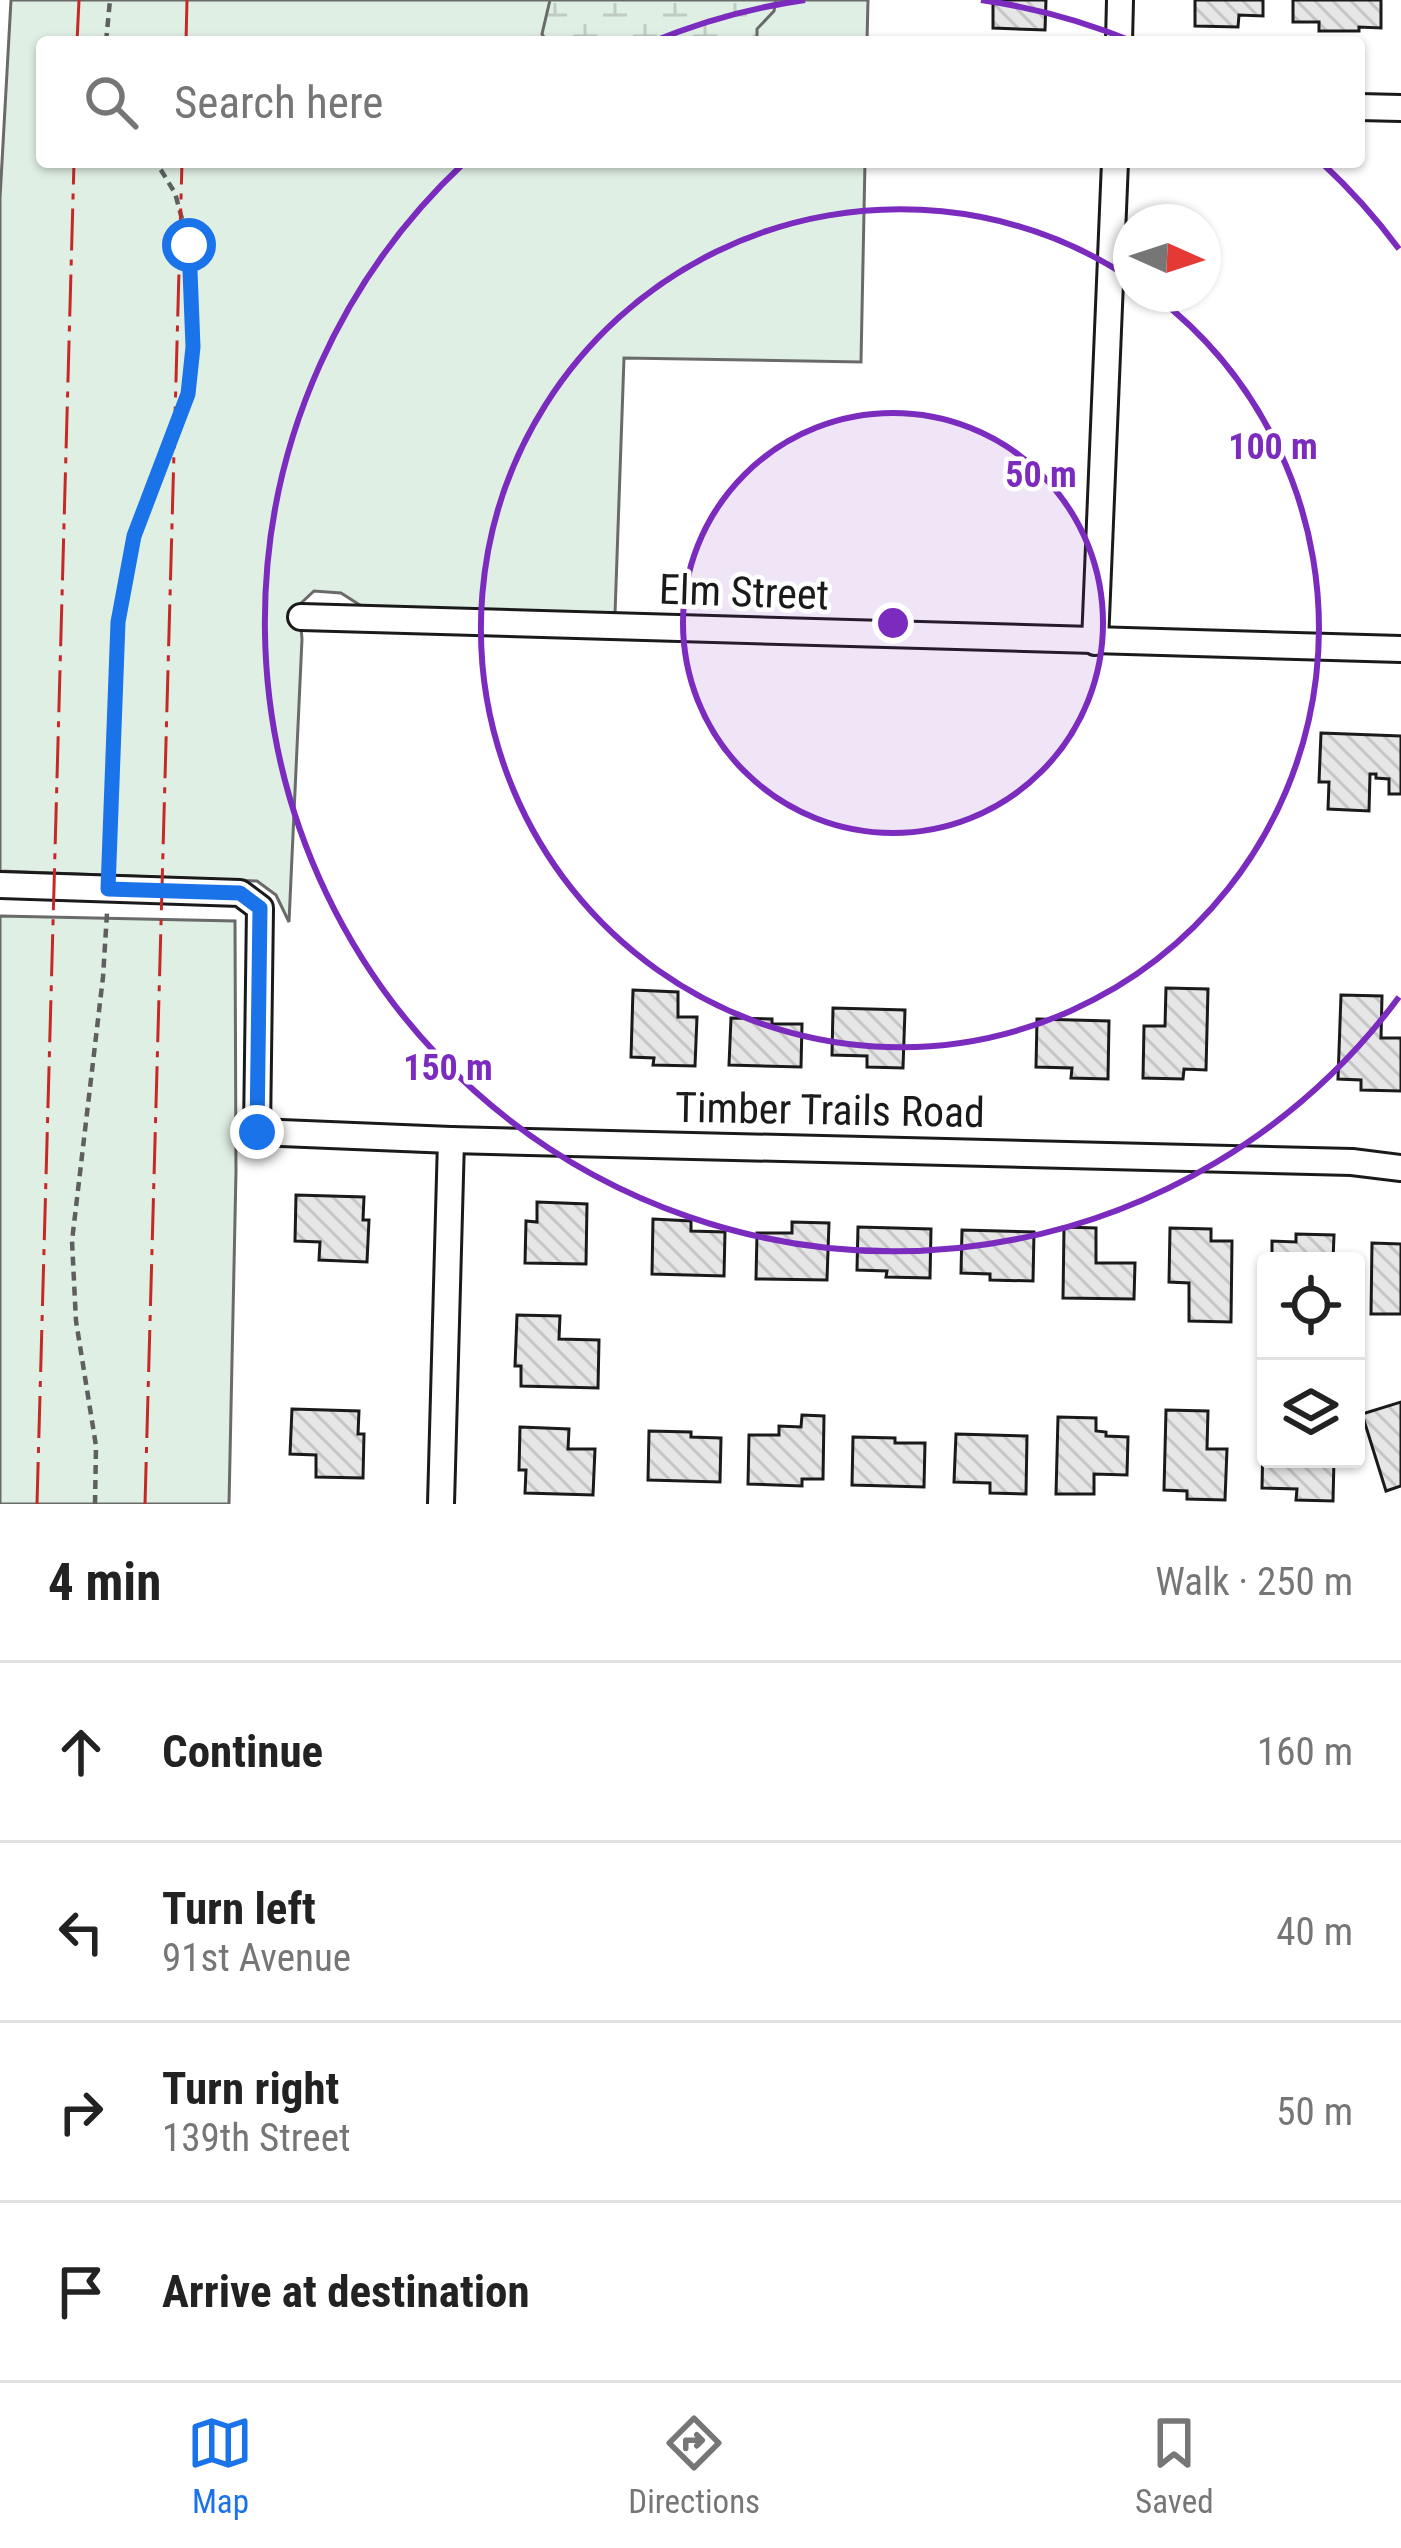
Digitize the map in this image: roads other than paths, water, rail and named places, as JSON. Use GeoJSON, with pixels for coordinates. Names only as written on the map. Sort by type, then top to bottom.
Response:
{"type":"FeatureCollection","features":[{"type":"Feature","properties":{"kind":"street"},"geometry":{"type":"LineString","coordinates":[[1119,36],[1120,0]]}},
{"type":"Feature","properties":{"kind":"street"},"geometry":{"type":"LineString","coordinates":[[1365,107],[1401,108]]}},
{"type":"Feature","properties":{"kind":"street"},"geometry":{"type":"LineString","coordinates":[[1094,642],[1115,168]]}},
{"type":"Feature","properties":{"kind":"street","name":"Elm Street"},"geometry":{"type":"LineString","coordinates":[[301,617],[1401,650]]}},
{"type":"Feature","properties":{"kind":"street","name":"Timber Trails Road"},"geometry":{"type":"LineString","coordinates":[[0,885],[240,893],[260,908],[257,1132],[1352,1162],[1401,1168]]}},
{"type":"Feature","properties":{"kind":"street"},"geometry":{"type":"LineString","coordinates":[[441,1504],[451,1140]]}}]}
